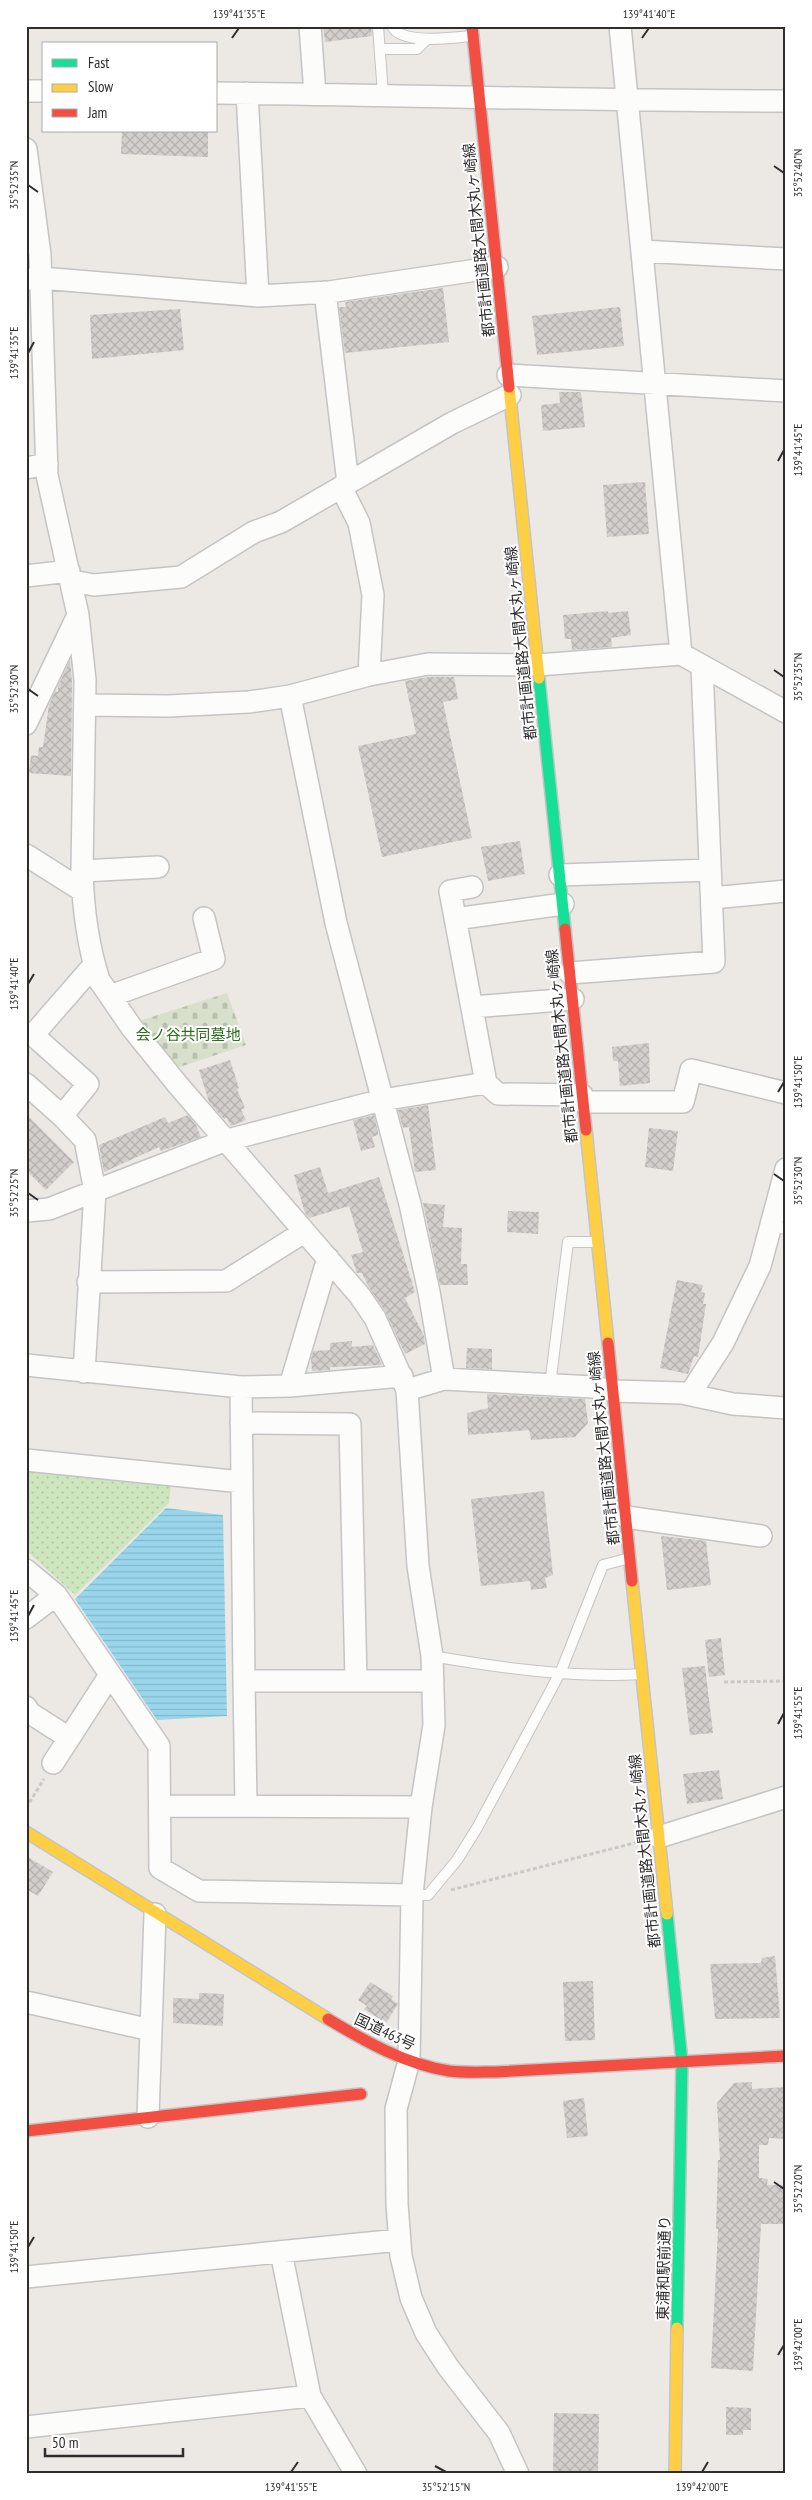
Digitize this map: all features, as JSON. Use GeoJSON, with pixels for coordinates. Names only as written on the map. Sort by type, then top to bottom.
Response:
{"type":"FeatureCollection","features":[{"type":"Feature","properties":{"kind":"main road","name":"都市計画道路大間木丸ヶ崎線"},"geometry":{"type":"LineString","coordinates":[[473,31],[682,2062]]}},
{"type":"Feature","properties":{"kind":"main road","name":"国道463号"},"geometry":{"type":"LineString","coordinates":[[26,1832],[328,2020],[360,2039],[409,2061],[450,2071],[496,2072],[786,2056]]}},
{"type":"Feature","properties":{"kind":"main road","name":"東浦和駅前通り"},"geometry":{"type":"LineString","coordinates":[[675,2474],[682,2062]]}},
{"type":"Feature","properties":{"kind":"main road"},"geometry":{"type":"LineString","coordinates":[[26,2131],[360,2094]]}},
{"type":"Feature","properties":{"kind":"street"},"geometry":{"type":"LineString","coordinates":[[310,26],[315,94]]}},
{"type":"Feature","properties":{"kind":"street"},"geometry":{"type":"LineString","coordinates":[[620,26],[681,654]]}},
{"type":"Feature","properties":{"kind":"street"},"geometry":{"type":"LineString","coordinates":[[26,91],[42,92]]}},
{"type":"Feature","properties":{"kind":"street"},"geometry":{"type":"LineString","coordinates":[[218,93],[479,96],[628,101],[786,101]]}},
{"type":"Feature","properties":{"kind":"street"},"geometry":{"type":"LineString","coordinates":[[247,94],[258,296]]}},
{"type":"Feature","properties":{"kind":"street"},"geometry":{"type":"LineString","coordinates":[[26,149],[40,255],[34,279],[37,466],[47,475],[78,615],[86,705],[82,793],[82,881],[94,966],[99,980],[155,1056],[224,1141],[368,1306],[405,1383],[418,1566],[432,1656],[434,1725],[421,1807],[420,1895],[409,2061],[396,2109],[399,2240],[406,2279],[420,2322],[444,2362],[500,2434],[518,2474]]}},
{"type":"Feature","properties":{"kind":"street"},"geometry":{"type":"LineString","coordinates":[[642,251],[786,259]]}},
{"type":"Feature","properties":{"kind":"street"},"geometry":{"type":"LineString","coordinates":[[34,279],[258,296],[324,292],[497,267]]}},
{"type":"Feature","properties":{"kind":"street"},"geometry":{"type":"LineString","coordinates":[[324,292],[344,485],[359,523],[373,595],[369,674]]}},
{"type":"Feature","properties":{"kind":"street"},"geometry":{"type":"LineString","coordinates":[[26,576],[70,576],[94,585],[181,577],[254,532],[281,522],[452,423],[509,385],[655,382],[786,391]]}},
{"type":"Feature","properties":{"kind":"street"},"geometry":{"type":"LineString","coordinates":[[26,724],[78,615]]}},
{"type":"Feature","properties":{"kind":"street"},"geometry":{"type":"LineString","coordinates":[[86,705],[212,705],[290,696],[369,674],[428,664],[538,665],[681,654],[786,712]]}},
{"type":"Feature","properties":{"kind":"street"},"geometry":{"type":"LineString","coordinates":[[570,973],[714,962],[702,666]]}},
{"type":"Feature","properties":{"kind":"street"},"geometry":{"type":"LineString","coordinates":[[290,696],[336,923],[410,1204],[429,1292],[444,1380]]}},
{"type":"Feature","properties":{"kind":"street"},"geometry":{"type":"LineString","coordinates":[[26,855],[82,881],[158,868]]}},
{"type":"Feature","properties":{"kind":"street"},"geometry":{"type":"LineString","coordinates":[[560,875],[710,870]]}},
{"type":"Feature","properties":{"kind":"street"},"geometry":{"type":"LineString","coordinates":[[472,886],[450,891],[486,1083],[498,1094],[684,1102],[691,1070],[786,1093]]}},
{"type":"Feature","properties":{"kind":"street"},"geometry":{"type":"LineString","coordinates":[[712,898],[786,891]]}},
{"type":"Feature","properties":{"kind":"street"},"geometry":{"type":"LineString","coordinates":[[455,919],[563,904]]}},
{"type":"Feature","properties":{"kind":"street"},"geometry":{"type":"LineString","coordinates":[[110,996],[214,959],[204,918]]}},
{"type":"Feature","properties":{"kind":"street"},"geometry":{"type":"LineString","coordinates":[[62,1116],[88,1084],[30,1038],[94,966]]}},
{"type":"Feature","properties":{"kind":"street"},"geometry":{"type":"LineString","coordinates":[[472,1007],[572,999]]}},
{"type":"Feature","properties":{"kind":"street"},"geometry":{"type":"LineString","coordinates":[[26,1211],[49,1210],[224,1141],[382,1100],[486,1083]]}},
{"type":"Feature","properties":{"kind":"street"},"geometry":{"type":"LineString","coordinates":[[26,1084],[62,1116],[85,1140],[95,1191],[84,1372]]}},
{"type":"Feature","properties":{"kind":"street"},"geometry":{"type":"LineString","coordinates":[[690,1394],[723,1343],[778,1227],[785,1176]]}},
{"type":"Feature","properties":{"kind":"street"},"geometry":{"type":"LineString","coordinates":[[88,1282],[226,1281],[304,1232]]}},
{"type":"Feature","properties":{"kind":"street"},"geometry":{"type":"LineString","coordinates":[[290,1386],[328,1258]]}},
{"type":"Feature","properties":{"kind":"street"},"geometry":{"type":"LineString","coordinates":[[26,1366],[241,1387],[405,1383],[444,1380],[593,1387],[614,1391],[690,1394],[733,1404],[786,1408]]}},
{"type":"Feature","properties":{"kind":"street"},"geometry":{"type":"LineString","coordinates":[[241,1387],[246,1806]]}},
{"type":"Feature","properties":{"kind":"street"},"geometry":{"type":"LineString","coordinates":[[241,1423],[350,1424],[356,1682]]}},
{"type":"Feature","properties":{"kind":"street"},"geometry":{"type":"LineString","coordinates":[[26,1460],[242,1482]]}},
{"type":"Feature","properties":{"kind":"street"},"geometry":{"type":"LineString","coordinates":[[626,1518],[761,1536]]}},
{"type":"Feature","properties":{"kind":"street"},"geometry":{"type":"LineString","coordinates":[[26,1570],[56,1595],[159,1746],[160,1868],[199,1891],[420,1895]]}},
{"type":"Feature","properties":{"kind":"street"},"geometry":{"type":"LineString","coordinates":[[26,1618],[56,1595]]}},
{"type":"Feature","properties":{"kind":"street"},"geometry":{"type":"LineString","coordinates":[[53,1763],[110,1674]]}},
{"type":"Feature","properties":{"kind":"street"},"geometry":{"type":"LineString","coordinates":[[244,1681],[433,1681]]}},
{"type":"Feature","properties":{"kind":"street"},"geometry":{"type":"LineString","coordinates":[[26,1707],[30,1713],[69,1738]]}},
{"type":"Feature","properties":{"kind":"street"},"geometry":{"type":"LineString","coordinates":[[659,1837],[786,1797]]}},
{"type":"Feature","properties":{"kind":"street"},"geometry":{"type":"LineString","coordinates":[[160,1806],[421,1807]]}},
{"type":"Feature","properties":{"kind":"street"},"geometry":{"type":"LineString","coordinates":[[148,2117],[155,1914]]}},
{"type":"Feature","properties":{"kind":"street"},"geometry":{"type":"LineString","coordinates":[[26,2002],[151,2030]]}},
{"type":"Feature","properties":{"kind":"street"},"geometry":{"type":"LineString","coordinates":[[26,2277],[399,2240]]}},
{"type":"Feature","properties":{"kind":"street"},"geometry":{"type":"LineString","coordinates":[[281,2252],[310,2396],[356,2474]]}},
{"type":"Feature","properties":{"kind":"street"},"geometry":{"type":"LineString","coordinates":[[26,2427],[310,2396]]}},
{"type":"Feature","properties":{"kind":"lane"},"geometry":{"type":"LineString","coordinates":[[378,26],[384,95]]}},
{"type":"Feature","properties":{"kind":"lane"},"geometry":{"type":"LineString","coordinates":[[392,26],[398,34],[426,40],[473,31]]}},
{"type":"Feature","properties":{"kind":"lane"},"geometry":{"type":"LineString","coordinates":[[380,48],[417,49],[426,40]]}},
{"type":"Feature","properties":{"kind":"lane"},"geometry":{"type":"LineString","coordinates":[[550,1385],[568,1242],[597,1242]]}},
{"type":"Feature","properties":{"kind":"lane"},"geometry":{"type":"LineString","coordinates":[[420,1895],[458,1860],[477,1828],[561,1671],[603,1564],[630,1558]]}},
{"type":"Feature","properties":{"kind":"lane"},"geometry":{"type":"LineString","coordinates":[[432,1656],[486,1665],[600,1676],[643,1674]]}},
{"type":"Feature","properties":{"kind":"path"},"geometry":{"type":"LineString","coordinates":[[724,1682],[786,1681]]}},
{"type":"Feature","properties":{"kind":"path"},"geometry":{"type":"LineString","coordinates":[[26,1808],[53,1763]]}},
{"type":"Feature","properties":{"kind":"path"},"geometry":{"type":"LineString","coordinates":[[420,1895],[659,1837]]}},
{"type":"Feature","properties":{"kind":"green space","name":"会ノ谷共同墓地"},"geometry":{"type":"Polygon","coordinates":[[[227,993],[246,1045],[177,1068],[139,1021],[227,993]]]}},
{"type":"Feature","properties":{"kind":"green space"},"geometry":{"type":"Polygon","coordinates":[[[26,1467],[171,1485],[169,1503],[75,1595],[26,1550],[26,1467]]]}},
{"type":"Feature","properties":{"kind":"water"},"geometry":{"type":"Polygon","coordinates":[[[166,1508],[223,1515],[227,1716],[157,1720],[75,1599],[166,1508]]]}},
{"type":"Feature","properties":{"kind":"building"},"geometry":{"type":"Polygon","coordinates":[[[323,26],[371,26],[372,36],[325,42],[323,26]]]}},
{"type":"Feature","properties":{"kind":"building"},"geometry":{"type":"Polygon","coordinates":[[[122,132],[208,132],[208,157],[121,154],[122,132]]]}},
{"type":"Feature","properties":{"kind":"building"},"geometry":{"type":"Polygon","coordinates":[[[443,288],[449,342],[345,353],[339,307],[346,307],[345,302],[443,288]]]}},
{"type":"Feature","properties":{"kind":"building"},"geometry":{"type":"Polygon","coordinates":[[[620,307],[624,346],[537,355],[532,316],[620,307]]]}},
{"type":"Feature","properties":{"kind":"building"},"geometry":{"type":"Polygon","coordinates":[[[180,309],[184,350],[92,359],[90,315],[180,309]]]}},
{"type":"Feature","properties":{"kind":"building"},"geometry":{"type":"Polygon","coordinates":[[[559,392],[581,392],[585,427],[543,431],[541,405],[560,403],[559,392]]]}},
{"type":"Feature","properties":{"kind":"building"},"geometry":{"type":"Polygon","coordinates":[[[645,482],[649,534],[607,537],[603,485],[645,482]]]}},
{"type":"Feature","properties":{"kind":"building"},"geometry":{"type":"Polygon","coordinates":[[[608,611],[608,613],[628,611],[631,635],[611,638],[612,647],[572,650],[571,639],[565,639],[563,615],[608,611]]]}},
{"type":"Feature","properties":{"kind":"building"},"geometry":{"type":"Polygon","coordinates":[[[70,660],[72,681],[71,776],[29,773],[31,755],[38,756],[39,747],[43,747],[49,705],[55,691],[58,692],[58,686],[70,660]]]}},
{"type":"Feature","properties":{"kind":"building"},"geometry":{"type":"Polygon","coordinates":[[[429,677],[454,677],[458,699],[443,702],[472,838],[382,857],[358,746],[416,734],[405,681],[429,677]]]}},
{"type":"Feature","properties":{"kind":"building"},"geometry":{"type":"Polygon","coordinates":[[[520,841],[525,874],[488,881],[481,847],[520,841]]]}},
{"type":"Feature","properties":{"kind":"building"},"geometry":{"type":"Polygon","coordinates":[[[649,1043],[650,1083],[620,1086],[618,1061],[613,1061],[612,1047],[649,1043]]]}},
{"type":"Feature","properties":{"kind":"building"},"geometry":{"type":"Polygon","coordinates":[[[230,1060],[239,1088],[237,1089],[245,1108],[241,1110],[246,1120],[231,1126],[227,1118],[224,1119],[209,1102],[199,1070],[230,1060]]]}},
{"type":"Feature","properties":{"kind":"building"},"geometry":{"type":"Polygon","coordinates":[[[428,1105],[436,1170],[415,1172],[409,1127],[403,1128],[398,1110],[428,1105]]]}},
{"type":"Feature","properties":{"kind":"building"},"geometry":{"type":"Polygon","coordinates":[[[26,1114],[74,1162],[46,1190],[26,1170],[26,1114]]]}},
{"type":"Feature","properties":{"kind":"building"},"geometry":{"type":"Polygon","coordinates":[[[188,1115],[196,1125],[201,1137],[161,1151],[159,1147],[104,1172],[99,1145],[165,1117],[168,1123],[188,1115]]]}},
{"type":"Feature","properties":{"kind":"building"},"geometry":{"type":"Polygon","coordinates":[[[374,1115],[378,1132],[378,1135],[372,1137],[375,1147],[361,1151],[353,1120],[374,1115]]]}},
{"type":"Feature","properties":{"kind":"building"},"geometry":{"type":"Polygon","coordinates":[[[649,1128],[678,1131],[673,1171],[645,1167],[649,1128]]]}},
{"type":"Feature","properties":{"kind":"building"},"geometry":{"type":"Polygon","coordinates":[[[320,1167],[328,1193],[379,1177],[415,1292],[405,1298],[424,1336],[425,1344],[405,1354],[385,1311],[368,1286],[362,1273],[357,1273],[351,1255],[363,1252],[349,1206],[309,1218],[305,1213],[294,1175],[320,1167]]]}},
{"type":"Feature","properties":{"kind":"building"},"geometry":{"type":"Polygon","coordinates":[[[423,1203],[445,1205],[443,1227],[462,1228],[461,1264],[467,1264],[468,1285],[440,1285],[423,1203]]]}},
{"type":"Feature","properties":{"kind":"building"},"geometry":{"type":"Polygon","coordinates":[[[508,1211],[539,1212],[538,1234],[507,1232],[508,1211]]]}},
{"type":"Feature","properties":{"kind":"building"},"geometry":{"type":"Polygon","coordinates":[[[677,1280],[703,1285],[701,1292],[705,1293],[703,1304],[706,1304],[698,1357],[694,1356],[688,1374],[660,1368],[677,1280]]]}},
{"type":"Feature","properties":{"kind":"building"},"geometry":{"type":"Polygon","coordinates":[[[352,1341],[352,1347],[373,1345],[382,1365],[330,1367],[330,1370],[312,1371],[311,1359],[313,1351],[330,1350],[330,1343],[352,1341]]]}},
{"type":"Feature","properties":{"kind":"building"},"geometry":{"type":"Polygon","coordinates":[[[467,1348],[492,1349],[492,1369],[466,1368],[467,1348]]]}},
{"type":"Feature","properties":{"kind":"building"},"geometry":{"type":"Polygon","coordinates":[[[487,1394],[585,1399],[588,1423],[575,1437],[531,1440],[529,1430],[468,1435],[467,1413],[488,1408],[487,1394]]]}},
{"type":"Feature","properties":{"kind":"building"},"geometry":{"type":"Polygon","coordinates":[[[544,1491],[553,1575],[545,1578],[547,1588],[531,1590],[530,1581],[481,1586],[471,1499],[544,1491]]]}},
{"type":"Feature","properties":{"kind":"building"},"geometry":{"type":"Polygon","coordinates":[[[661,1536],[706,1541],[711,1585],[667,1590],[661,1536]]]}},
{"type":"Feature","properties":{"kind":"building"},"geometry":{"type":"Polygon","coordinates":[[[721,1638],[725,1675],[709,1677],[705,1640],[721,1638]]]}},
{"type":"Feature","properties":{"kind":"building"},"geometry":{"type":"Polygon","coordinates":[[[705,1666],[713,1733],[690,1735],[682,1668],[705,1666]]]}},
{"type":"Feature","properties":{"kind":"building"},"geometry":{"type":"Polygon","coordinates":[[[719,1770],[723,1799],[687,1804],[683,1774],[719,1770]]]}},
{"type":"Feature","properties":{"kind":"building"},"geometry":{"type":"Polygon","coordinates":[[[26,1856],[53,1872],[38,1896],[26,1889],[26,1856]]]}},
{"type":"Feature","properties":{"kind":"building"},"geometry":{"type":"Polygon","coordinates":[[[775,1956],[780,2018],[715,2019],[710,1964],[761,1963],[762,1958],[775,1956]]]}},
{"type":"Feature","properties":{"kind":"building"},"geometry":{"type":"Polygon","coordinates":[[[593,1981],[595,2040],[565,2041],[563,1982],[593,1981]]]}},
{"type":"Feature","properties":{"kind":"building"},"geometry":{"type":"Polygon","coordinates":[[[370,1982],[393,1996],[391,1999],[398,2004],[386,2023],[364,2009],[367,2006],[358,2000],[370,1982]]]}},
{"type":"Feature","properties":{"kind":"building"},"geometry":{"type":"Polygon","coordinates":[[[199,1993],[224,1994],[223,2026],[173,2023],[173,1998],[199,1999],[199,1993]]]}},
{"type":"Feature","properties":{"kind":"building"},"geometry":{"type":"Polygon","coordinates":[[[752,2082],[752,2089],[786,2087],[786,2139],[769,2138],[768,2145],[759,2145],[759,2178],[768,2179],[767,2185],[786,2185],[786,2224],[761,2224],[753,2371],[711,2368],[718,2229],[716,2229],[718,2160],[720,2160],[717,2103],[734,2083],[752,2082]]]}},
{"type":"Feature","properties":{"kind":"building"},"geometry":{"type":"Polygon","coordinates":[[[584,2098],[588,2136],[567,2138],[563,2101],[584,2098]]]}},
{"type":"Feature","properties":{"kind":"building"},"geometry":{"type":"Polygon","coordinates":[[[726,2407],[751,2408],[751,2430],[743,2430],[743,2435],[726,2435],[726,2407]]]}},
{"type":"Feature","properties":{"kind":"building"},"geometry":{"type":"Polygon","coordinates":[[[554,2413],[599,2414],[598,2474],[553,2474],[554,2413]]]}},
{"type":"Feature","properties":{"kind":"traffic: fast"},"geometry":{"type":"LineString","coordinates":[[539,678],[565,929]]}},
{"type":"Feature","properties":{"kind":"traffic: fast"},"geometry":{"type":"LineString","coordinates":[[667,1914],[682,2062],[677,2328]]}},
{"type":"Feature","properties":{"kind":"traffic: slow"},"geometry":{"type":"LineString","coordinates":[[509,387],[539,678]]}},
{"type":"Feature","properties":{"kind":"traffic: slow"},"geometry":{"type":"LineString","coordinates":[[586,1130],[608,1343]]}},
{"type":"Feature","properties":{"kind":"traffic: slow"},"geometry":{"type":"LineString","coordinates":[[632,1581],[667,1914]]}},
{"type":"Feature","properties":{"kind":"traffic: slow"},"geometry":{"type":"LineString","coordinates":[[26,1832],[328,2019]]}},
{"type":"Feature","properties":{"kind":"traffic: slow"},"geometry":{"type":"LineString","coordinates":[[675,2474],[677,2328]]}},
{"type":"Feature","properties":{"kind":"traffic: jam"},"geometry":{"type":"LineString","coordinates":[[472,26],[509,387]]}},
{"type":"Feature","properties":{"kind":"traffic: jam"},"geometry":{"type":"LineString","coordinates":[[565,929],[586,1130]]}},
{"type":"Feature","properties":{"kind":"traffic: jam"},"geometry":{"type":"LineString","coordinates":[[608,1343],[632,1581]]}},
{"type":"Feature","properties":{"kind":"traffic: jam"},"geometry":{"type":"LineString","coordinates":[[328,2019],[371,2044],[401,2058],[433,2068],[455,2072],[496,2072],[786,2056]]}},
{"type":"Feature","properties":{"kind":"traffic: jam"},"geometry":{"type":"LineString","coordinates":[[26,2131],[361,2094]]}}]}
